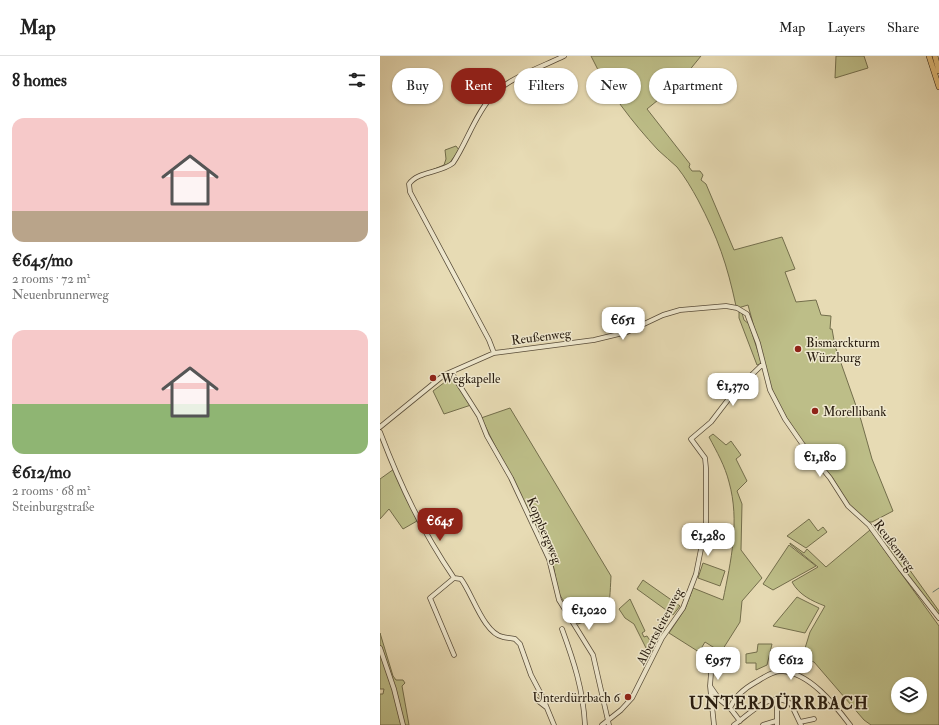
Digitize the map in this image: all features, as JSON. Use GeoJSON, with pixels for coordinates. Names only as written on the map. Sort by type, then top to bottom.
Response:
{"type":"FeatureCollection","features":[{"type":"Feature","properties":{"kind":"main road"},"geometry":{"type":"LineString","coordinates":[[929,56],[939,87]]}},
{"type":"Feature","properties":{"kind":"main road"},"geometry":{"type":"LineString","coordinates":[[935,56],[939,71]]}},
{"type":"Feature","properties":{"kind":"street"},"geometry":{"type":"LineString","coordinates":[[380,427],[433,382],[451,372],[494,353],[489,340],[410,192],[409,184],[414,179],[447,167],[453,162],[485,106],[502,86],[564,56]]}},
{"type":"Feature","properties":{"kind":"street","name":"Reußenweg"},"geometry":{"type":"LineString","coordinates":[[494,353],[594,340],[627,332],[663,315],[680,310],[726,306],[737,308],[747,314],[758,343],[770,390],[793,430],[830,478],[848,506],[869,525],[939,618]]}},
{"type":"Feature","properties":{"kind":"street","name":"Albertsleitenweg"},"geometry":{"type":"LineString","coordinates":[[602,725],[608,723],[632,698],[662,638],[683,608],[696,574],[706,524],[706,468],[705,458],[691,439],[711,422],[734,392],[763,364]]}},
{"type":"Feature","properties":{"kind":"street","name":"Koppbergweg"},"geometry":{"type":"LineString","coordinates":[[451,372],[479,416],[487,436],[511,478],[549,559],[559,600],[593,655],[608,723]]}},
{"type":"Feature","properties":{"kind":"street"},"geometry":{"type":"LineString","coordinates":[[380,432],[407,500],[454,578]]}},
{"type":"Feature","properties":{"kind":"street"},"geometry":{"type":"LineString","coordinates":[[454,655],[430,598],[454,578],[461,579],[464,583],[475,604],[493,632],[502,638],[515,638],[520,644],[531,675],[554,725]]}},
{"type":"Feature","properties":{"kind":"street"},"geometry":{"type":"LineString","coordinates":[[562,629],[576,666],[582,688],[585,725]]}},
{"type":"Feature","properties":{"kind":"street"},"geometry":{"type":"LineString","coordinates":[[380,648],[394,689],[403,725]]}},
{"type":"Feature","properties":{"kind":"street"},"geometry":{"type":"LineString","coordinates":[[714,725],[710,686],[711,673],[721,657]]}},
{"type":"Feature","properties":{"kind":"street"},"geometry":{"type":"LineString","coordinates":[[730,708],[743,690],[772,673],[781,671],[795,674],[816,687],[850,725]]}},
{"type":"Feature","properties":{"kind":"street"},"geometry":{"type":"LineString","coordinates":[[710,686],[719,699],[730,708],[740,721]]}},
{"type":"Feature","properties":{"kind":"street"},"geometry":{"type":"LineString","coordinates":[[537,700],[547,708]]}},
{"type":"Feature","properties":{"kind":"street"},"geometry":{"type":"LineString","coordinates":[[763,725],[776,723],[777,700]]}},
{"type":"Feature","properties":{"kind":"street"},"geometry":{"type":"LineString","coordinates":[[734,725],[766,702],[777,700],[786,700],[791,704],[800,723],[814,719]]}},
{"type":"Feature","properties":{"kind":"green space"},"geometry":{"type":"Polygon","coordinates":[[[591,56],[701,56],[691,68],[649,68],[649,104],[653,104],[647,109],[690,164],[689,167],[692,171],[700,171],[703,175],[701,180],[706,184],[734,250],[782,237],[795,269],[785,272],[796,302],[816,300],[821,315],[831,316],[830,329],[832,329],[835,346],[861,420],[872,459],[893,511],[872,522],[867,522],[848,503],[832,477],[804,444],[779,406],[769,382],[748,305],[738,308],[736,306],[721,252],[698,200],[677,167],[658,150],[620,104],[641,104],[641,68],[597,68],[591,56]]]}},
{"type":"Feature","properties":{"kind":"green space"},"geometry":{"type":"Polygon","coordinates":[[[836,56],[864,56],[868,68],[835,78],[836,56]]]}},
{"type":"Feature","properties":{"kind":"green space"},"geometry":{"type":"Polygon","coordinates":[[[456,146],[459,150],[449,164],[412,178],[444,165],[446,159],[445,150],[456,146]]]}},
{"type":"Feature","properties":{"kind":"green space"},"geometry":{"type":"Polygon","coordinates":[[[739,312],[742,313],[744,320],[749,324],[762,364],[757,365],[739,318],[739,312]]]}},
{"type":"Feature","properties":{"kind":"green space"},"geometry":{"type":"Polygon","coordinates":[[[453,376],[471,405],[444,414],[433,391],[453,376]]]}},
{"type":"Feature","properties":{"kind":"green space"},"geometry":{"type":"Polygon","coordinates":[[[510,408],[611,576],[610,597],[606,609],[603,613],[578,624],[558,592],[552,558],[481,418],[510,408]]]}},
{"type":"Feature","properties":{"kind":"green space"},"geometry":{"type":"Polygon","coordinates":[[[713,434],[726,445],[731,441],[741,455],[736,459],[747,481],[737,491],[742,504],[741,550],[762,578],[742,601],[740,622],[721,652],[705,642],[699,652],[669,633],[685,609],[693,588],[723,600],[733,541],[734,511],[727,476],[709,437],[713,434]]]}},
{"type":"Feature","properties":{"kind":"green space"},"geometry":{"type":"Polygon","coordinates":[[[394,469],[417,521],[403,529],[389,509],[380,519],[380,479],[394,469]]]}},
{"type":"Feature","properties":{"kind":"green space"},"geometry":{"type":"Polygon","coordinates":[[[809,519],[818,531],[823,527],[827,532],[806,548],[787,536],[809,519]]]}},
{"type":"Feature","properties":{"kind":"green space"},"geometry":{"type":"Polygon","coordinates":[[[874,525],[899,555],[939,611],[939,615],[871,527],[874,525]]]}},
{"type":"Feature","properties":{"kind":"green space"},"geometry":{"type":"Polygon","coordinates":[[[870,530],[939,626],[939,725],[871,725],[864,720],[814,662],[802,658],[810,632],[825,606],[802,594],[792,582],[818,567],[790,543],[804,553],[807,549],[826,567],[870,530]]]}},
{"type":"Feature","properties":{"kind":"green space"},"geometry":{"type":"Polygon","coordinates":[[[789,545],[816,566],[773,590],[763,584],[789,545]]]}},
{"type":"Feature","properties":{"kind":"green space"},"geometry":{"type":"Polygon","coordinates":[[[703,563],[725,571],[720,586],[698,578],[703,563]]]}},
{"type":"Feature","properties":{"kind":"green space"},"geometry":{"type":"Polygon","coordinates":[[[643,580],[680,606],[673,615],[637,589],[643,580]]]}},
{"type":"Feature","properties":{"kind":"green space"},"geometry":{"type":"Polygon","coordinates":[[[797,597],[819,608],[805,633],[773,626],[797,597]]]}},
{"type":"Feature","properties":{"kind":"green space"},"geometry":{"type":"Polygon","coordinates":[[[630,599],[645,631],[642,633],[644,637],[647,636],[655,648],[650,656],[634,624],[625,618],[619,609],[630,599]]]}},
{"type":"Feature","properties":{"kind":"green space"},"geometry":{"type":"Polygon","coordinates":[[[380,633],[393,676],[396,680],[403,680],[405,683],[402,686],[409,725],[380,725],[380,694],[383,694],[384,689],[380,689],[380,633]]]}},
{"type":"Feature","properties":{"kind":"green space"},"geometry":{"type":"Polygon","coordinates":[[[758,644],[772,644],[767,665],[756,670],[756,663],[746,663],[746,654],[757,652],[758,644]]]}},
{"type":"Feature","properties":{"kind":"waterway"},"geometry":{"type":"LineString","coordinates":[[933,592],[939,588]]}},
{"type":"Feature","properties":{"kind":"place","name":"Bismarckturm Würzburg"},"geometry":{"type":"Point","coordinates":[798,349]}},
{"type":"Feature","properties":{"kind":"place","name":"Wegkapelle"},"geometry":{"type":"Point","coordinates":[433,378]}},
{"type":"Feature","properties":{"kind":"place","name":"Morellibank"},"geometry":{"type":"Point","coordinates":[815,411]}},
{"type":"Feature","properties":{"kind":"place","name":"Unterdürrbach 6"},"geometry":{"type":"Point","coordinates":[628,697]}},
{"type":"Feature","properties":{"kind":"district","name":"UNTERDÜRRBACH"},"geometry":{"type":"Point","coordinates":[779,703]}}]}
